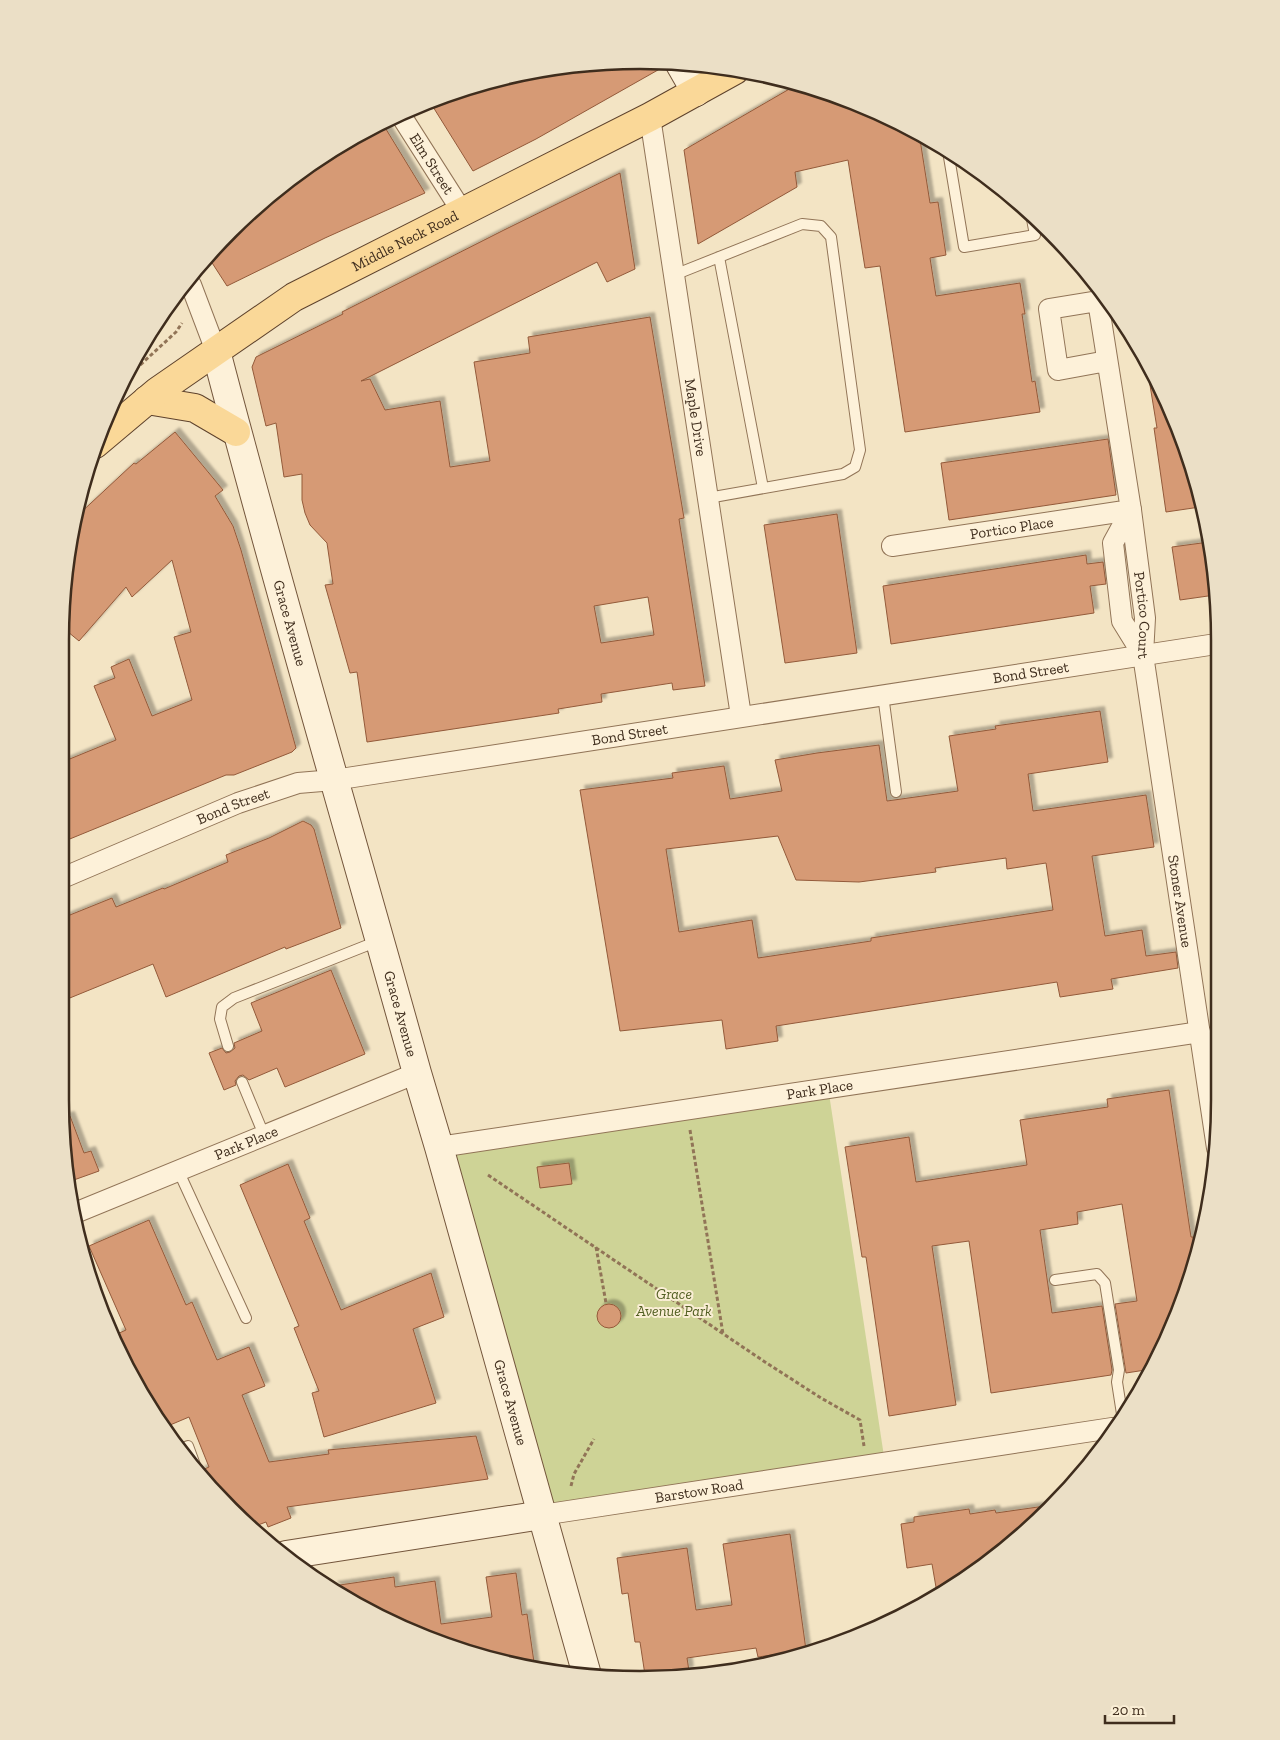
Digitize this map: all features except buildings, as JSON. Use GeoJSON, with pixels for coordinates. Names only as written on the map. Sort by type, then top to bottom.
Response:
{"type":"FeatureCollection","features":[{"type":"Feature","properties":{"kind":"main road","name":"Middle Neck Road"},"geometry":{"type":"LineString","coordinates":[[107,434],[147,400],[294,297],[650,117],[725,76]]}},
{"type":"Feature","properties":{"kind":"main road"},"geometry":{"type":"LineString","coordinates":[[147,400],[195,408],[236,432]]}},
{"type":"Feature","properties":{"kind":"street"},"geometry":{"type":"LineString","coordinates":[[684,71],[696,92]]}},
{"type":"Feature","properties":{"kind":"street","name":"Maple Drive"},"geometry":{"type":"LineString","coordinates":[[650,117],[741,716]]}},
{"type":"Feature","properties":{"kind":"street","name":"Elm Street"},"geometry":{"type":"LineString","coordinates":[[404,120],[462,213]]}},
{"type":"Feature","properties":{"kind":"street"},"geometry":{"type":"LineString","coordinates":[[192,286],[216,351]]}},
{"type":"Feature","properties":{"kind":"street","name":"Grace Avenue"},"geometry":{"type":"LineString","coordinates":[[216,351],[236,432],[585,1668]]}},
{"type":"Feature","properties":{"kind":"street","name":"Portico Court"},"geometry":{"type":"LineString","coordinates":[[1107,361],[1131,510],[1145,618],[1143,655]]}},
{"type":"Feature","properties":{"kind":"street","name":"Portico Place"},"geometry":{"type":"LineString","coordinates":[[892,546],[1131,510]]}},
{"type":"Feature","properties":{"kind":"street","name":"Bond Street"},"geometry":{"type":"LineString","coordinates":[[69,875],[238,803],[298,784],[1211,645]]}},
{"type":"Feature","properties":{"kind":"street","name":"Stoner Avenue"},"geometry":{"type":"LineString","coordinates":[[1143,655],[1211,1106]]}},
{"type":"Feature","properties":{"kind":"street","name":"Park Place"},"geometry":{"type":"LineString","coordinates":[[439,1146],[1200,1032]]}},
{"type":"Feature","properties":{"kind":"street","name":"Park Place"},"geometry":{"type":"LineString","coordinates":[[80,1211],[417,1073]]}},
{"type":"Feature","properties":{"kind":"street","name":"Barstow Road"},"geometry":{"type":"LineString","coordinates":[[293,1554],[1107,1429]]}},
{"type":"Feature","properties":{"kind":"lane"},"geometry":{"type":"LineString","coordinates":[[950,160],[964,246],[1035,235],[1033,226]]}},
{"type":"Feature","properties":{"kind":"lane"},"geometry":{"type":"LineString","coordinates":[[674,275],[802,224],[821,226],[831,237],[860,450],[855,467],[843,474],[708,498]]}},
{"type":"Feature","properties":{"kind":"lane"},"geometry":{"type":"LineString","coordinates":[[719,257],[763,488]]}},
{"type":"Feature","properties":{"kind":"lane"},"geometry":{"type":"LineString","coordinates":[[883,695],[896,792]]}},
{"type":"Feature","properties":{"kind":"lane"},"geometry":{"type":"LineString","coordinates":[[228,1046],[220,1019],[222,1007],[234,998],[357,948],[379,941]]}},
{"type":"Feature","properties":{"kind":"lane"},"geometry":{"type":"LineString","coordinates":[[242,1082],[264,1135]]}},
{"type":"Feature","properties":{"kind":"lane"},"geometry":{"type":"LineString","coordinates":[[178,1170],[246,1318]]}},
{"type":"Feature","properties":{"kind":"lane"},"geometry":{"type":"LineString","coordinates":[[1055,1280],[1097,1274],[1106,1283],[1119,1370],[1117,1382],[1121,1408]]}},
{"type":"Feature","properties":{"kind":"path"},"geometry":{"type":"LineString","coordinates":[[139,366],[176,332],[186,317]]}},
{"type":"Feature","properties":{"kind":"path"},"geometry":{"type":"LineString","coordinates":[[687,1110],[723,1334]]}},
{"type":"Feature","properties":{"kind":"path"},"geometry":{"type":"LineString","coordinates":[[488,1175],[723,1334],[821,1398],[860,1420],[864,1448]]}},
{"type":"Feature","properties":{"kind":"path"},"geometry":{"type":"LineString","coordinates":[[596,1247],[606,1303]]}},
{"type":"Feature","properties":{"kind":"path"},"geometry":{"type":"LineString","coordinates":[[571,1486],[574,1474],[594,1439]]}},
{"type":"Feature","properties":{"kind":"green space","name":"Grace Avenue Park"},"geometry":{"type":"Polygon","coordinates":[[[828,1087],[885,1463],[542,1515],[443,1163],[471,1142],[828,1087]]]}}]}
